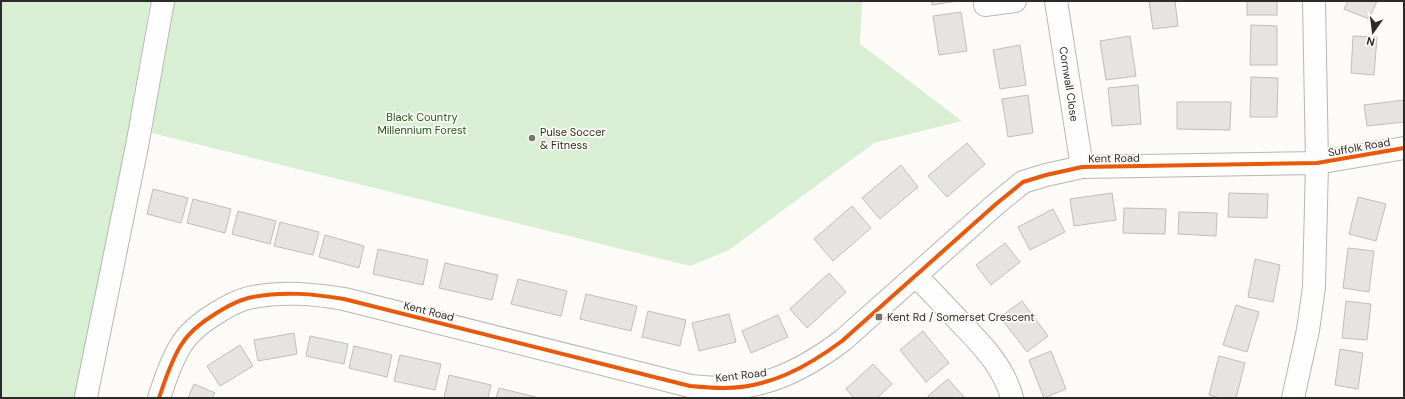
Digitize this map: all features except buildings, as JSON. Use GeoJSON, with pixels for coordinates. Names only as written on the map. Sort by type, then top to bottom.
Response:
{"type":"FeatureCollection","features":[{"type":"Feature","properties":{"kind":"street"},"geometry":{"type":"LineString","coordinates":[[87,398],[163,1]]}},
{"type":"Feature","properties":{"kind":"street"},"geometry":{"type":"LineString","coordinates":[[985,4],[1015,1]]}},
{"type":"Feature","properties":{"kind":"street","name":"Cornwall Close"},"geometry":{"type":"LineString","coordinates":[[1056,1],[1082,167]]}},
{"type":"Feature","properties":{"kind":"street"},"geometry":{"type":"LineString","coordinates":[[1293,398],[1308,330],[1314,287],[1317,163],[1314,1]]}},
{"type":"Feature","properties":{"kind":"street","name":"Suffolk Road"},"geometry":{"type":"LineString","coordinates":[[1317,163],[1404,148]]}},
{"type":"Feature","properties":{"kind":"street","name":"Kent Road"},"geometry":{"type":"LineString","coordinates":[[159,398],[168,372],[181,344],[201,322],[224,308],[253,297],[293,293],[315,294],[344,299],[690,386],[725,388],[771,381],[794,372],[819,358],[842,341],[996,204],[1024,182],[1046,175],[1082,167],[1317,163]]}},
{"type":"Feature","properties":{"kind":"street"},"geometry":{"type":"LineString","coordinates":[[916,276],[986,349],[1000,368],[1009,384],[1012,398]]}},
{"type":"Feature","properties":{"kind":"green space"},"geometry":{"type":"Polygon","coordinates":[[[1,1],[150,1],[127,141],[75,398],[1,398],[1,1]]]}},
{"type":"Feature","properties":{"kind":"green space","name":"Pulse Soccer & Fitness"},"geometry":{"type":"Polygon","coordinates":[[[168,1],[862,1],[860,44],[962,121],[874,143],[729,250],[690,266],[152,133],[168,1]]]}},
{"type":"Feature","properties":{"kind":"cycle path"},"geometry":{"type":"LineString","coordinates":[[159,398],[168,371],[177,351],[192,332],[210,317],[233,304],[253,297],[276,294],[310,295],[344,299],[690,386],[724,388],[756,384],[787,374],[815,359],[842,341],[996,204],[1023,182],[1082,167],[1317,163],[1404,148]]}},
{"type":"Feature","properties":{"kind":"place","name":"Pulse Soccer & Fitness"},"geometry":{"type":"Point","coordinates":[532,138]}},
{"type":"Feature","properties":{"kind":"place","name":"Kent Rd / Somerset Crescent"},"geometry":{"type":"Point","coordinates":[879,317]}},
{"type":"Feature","properties":{"kind":"park label","name":"Black Country Millennium Forest"},"geometry":{"type":"Point","coordinates":[422,123]}}]}
